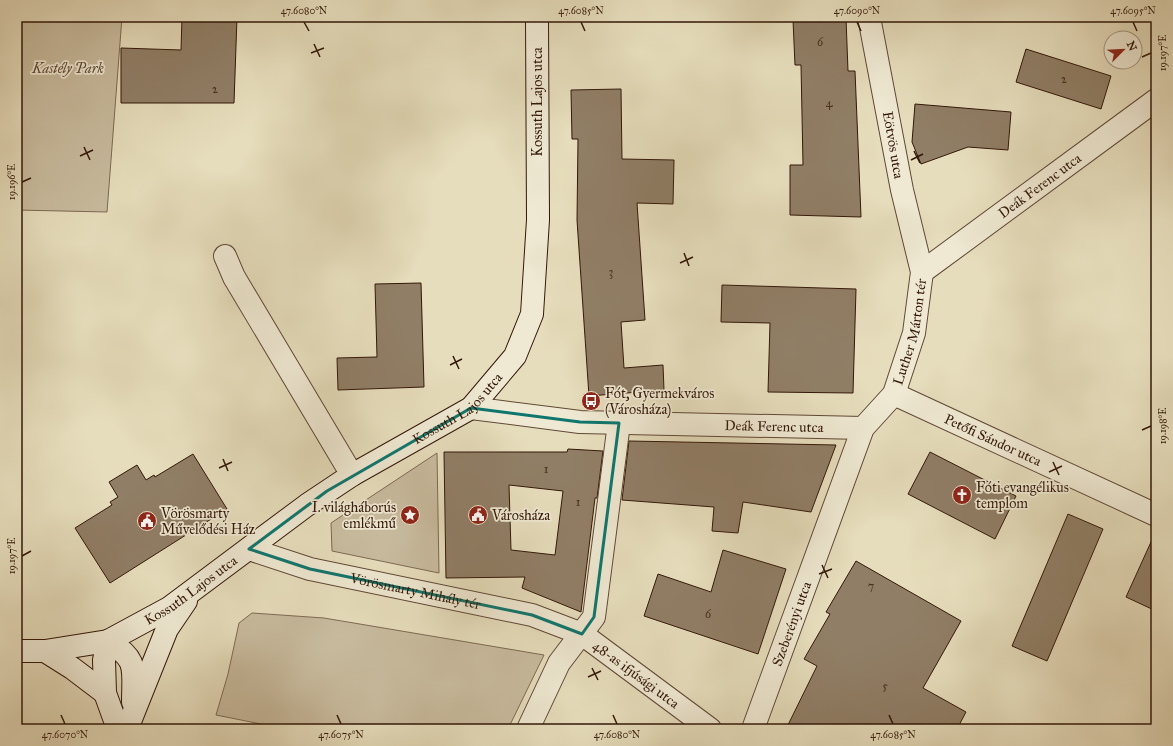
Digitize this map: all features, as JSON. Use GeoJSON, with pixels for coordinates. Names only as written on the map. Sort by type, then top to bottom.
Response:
{"type":"FeatureCollection","features":[{"type":"Feature","properties":{"kind":"street","name":"Kossuth Lajos utca"},"geometry":{"type":"LineString","coordinates":[[17,651],[45,651],[108,641],[169,608],[249,549],[286,519],[352,475],[471,408],[515,356],[532,314],[538,220],[537,17]]}},
{"type":"Feature","properties":{"kind":"street","name":"Eötvös utca"},"geometry":{"type":"LineString","coordinates":[[869,17],[902,190],[922,272]]}},
{"type":"Feature","properties":{"kind":"street","name":"Deák Ferenc utca"},"geometry":{"type":"LineString","coordinates":[[922,272],[1156,100]]}},
{"type":"Feature","properties":{"kind":"street"},"geometry":{"type":"LineString","coordinates":[[225,256],[238,284],[352,475]]}},
{"type":"Feature","properties":{"kind":"street","name":"Luther Márton tér"},"geometry":{"type":"LineString","coordinates":[[863,428],[894,394],[914,333],[922,272]]}},
{"type":"Feature","properties":{"kind":"street","name":"Petőfi Sándor utca"},"geometry":{"type":"LineString","coordinates":[[894,394],[1156,516]]}},
{"type":"Feature","properties":{"kind":"street","name":"Deák Ferenc utca"},"geometry":{"type":"LineString","coordinates":[[471,408],[580,422],[863,428]]}},
{"type":"Feature","properties":{"kind":"street"},"geometry":{"type":"LineString","coordinates":[[528,729],[559,663],[594,617],[619,423]]}},
{"type":"Feature","properties":{"kind":"street","name":"Szeberényi utca"},"geometry":{"type":"LineString","coordinates":[[753,729],[863,428]]}},
{"type":"Feature","properties":{"kind":"street","name":"Vörösmarty Mihály tér"},"geometry":{"type":"LineString","coordinates":[[249,549],[310,569],[532,615],[582,634]]}},
{"type":"Feature","properties":{"kind":"street"},"geometry":{"type":"LineString","coordinates":[[126,725],[167,629],[191,593]]}},
{"type":"Feature","properties":{"kind":"street","name":"48-as ifjúsági utca"},"geometry":{"type":"LineString","coordinates":[[582,634],[710,729]]}},
{"type":"Feature","properties":{"kind":"street"},"geometry":{"type":"LineString","coordinates":[[105,693],[104,660],[108,641],[123,650],[134,666],[126,725]]}},
{"type":"Feature","properties":{"kind":"street"},"geometry":{"type":"LineString","coordinates":[[45,651],[72,668],[105,693],[126,725]]}},
{"type":"Feature","properties":{"kind":"highlighted area"},"geometry":{"type":"Polygon","coordinates":[[[471,408],[580,422],[619,423],[594,617],[582,634],[532,615],[310,569],[249,549],[327,491],[471,408]]]}},
{"type":"Feature","properties":{"kind":"green space","name":"Kastély Park"},"geometry":{"type":"Polygon","coordinates":[[[17,17],[122,17],[107,212],[17,210],[17,17]]]}},
{"type":"Feature","properties":{"kind":"green space"},"geometry":{"type":"Polygon","coordinates":[[[437,453],[439,573],[332,551],[331,523],[437,453]]]}},
{"type":"Feature","properties":{"kind":"green space"},"geometry":{"type":"Polygon","coordinates":[[[252,613],[324,618],[544,655],[508,729],[286,729],[216,715],[228,674],[239,623],[252,613]]]}},
{"type":"Feature","properties":{"kind":"building"},"geometry":{"type":"Polygon","coordinates":[[[182,17],[237,17],[234,103],[121,103],[121,48],[181,50],[182,17]]]}},
{"type":"Feature","properties":{"kind":"building"},"geometry":{"type":"Polygon","coordinates":[[[846,18],[848,71],[855,71],[861,217],[790,215],[790,165],[803,165],[801,65],[795,65],[793,20],[846,18]]]}},
{"type":"Feature","properties":{"kind":"building"},"geometry":{"type":"Polygon","coordinates":[[[1026,49],[1111,76],[1101,109],[1016,82],[1026,49]]]}},
{"type":"Feature","properties":{"kind":"building"},"geometry":{"type":"Polygon","coordinates":[[[621,89],[622,159],[674,160],[673,204],[637,203],[645,320],[621,322],[624,368],[663,365],[664,390],[589,396],[577,220],[578,139],[572,139],[571,90],[621,89]]]}},
{"type":"Feature","properties":{"kind":"building"},"geometry":{"type":"Polygon","coordinates":[[[915,104],[1011,112],[1008,150],[968,147],[921,164],[912,142],[915,104]]]}},
{"type":"Feature","properties":{"kind":"building"},"geometry":{"type":"Polygon","coordinates":[[[421,283],[424,387],[338,390],[337,358],[377,357],[375,284],[421,283]]]}},
{"type":"Feature","properties":{"kind":"building"},"geometry":{"type":"Polygon","coordinates":[[[722,285],[856,289],[853,393],[768,392],[770,323],[721,322],[722,285]]]}},
{"type":"Feature","properties":{"kind":"building"},"geometry":{"type":"Polygon","coordinates":[[[629,441],[836,445],[811,512],[743,502],[738,533],[712,531],[714,507],[622,500],[629,441]]]}},
{"type":"Feature","properties":{"kind":"building"},"geometry":{"type":"Polygon","coordinates":[[[568,449],[603,451],[597,498],[595,498],[581,612],[522,588],[525,577],[446,578],[444,452],[567,452],[568,449]],[[509,485],[511,550],[555,555],[563,491],[509,485]]]}},
{"type":"Feature","properties":{"kind":"building","name":"Fóti evangélikus templom"},"geometry":{"type":"Polygon","coordinates":[[[930,452],[1016,496],[995,539],[908,494],[930,452]]]}},
{"type":"Feature","properties":{"kind":"building","name":"Vörösmarty Művelődési Ház"},"geometry":{"type":"Polygon","coordinates":[[[193,454],[227,509],[110,583],[75,528],[112,505],[110,502],[118,497],[109,482],[137,465],[146,480],[154,475],[155,477],[193,454]]]}},
{"type":"Feature","properties":{"kind":"building"},"geometry":{"type":"Polygon","coordinates":[[[1068,514],[1103,529],[1047,661],[1012,646],[1068,514]]]}},
{"type":"Feature","properties":{"kind":"building"},"geometry":{"type":"Polygon","coordinates":[[[1156,531],[1156,611],[1126,597],[1156,531]]]}},
{"type":"Feature","properties":{"kind":"building"},"geometry":{"type":"Polygon","coordinates":[[[723,550],[786,569],[758,654],[644,616],[658,574],[711,592],[723,550]]]}},
{"type":"Feature","properties":{"kind":"building"},"geometry":{"type":"Polygon","coordinates":[[[856,561],[961,621],[923,688],[966,712],[957,729],[786,729],[817,666],[804,659],[830,614],[826,612],[856,561]]]}},
{"type":"Feature","properties":{"kind":"place","name":"Fót, Gyermekváros (Városháza)"},"geometry":{"type":"Point","coordinates":[591,401]}},
{"type":"Feature","properties":{"kind":"place","name":"Fóti evangélikus templom"},"geometry":{"type":"Point","coordinates":[962,495]}},
{"type":"Feature","properties":{"kind":"place","name":"I. világháborús emlékmű"},"geometry":{"type":"Point","coordinates":[410,515]}},
{"type":"Feature","properties":{"kind":"place","name":"Városháza"},"geometry":{"type":"Point","coordinates":[478,515]}},
{"type":"Feature","properties":{"kind":"place","name":"Vörösmarty Művelődési Ház"},"geometry":{"type":"Point","coordinates":[147,521]}}]}
